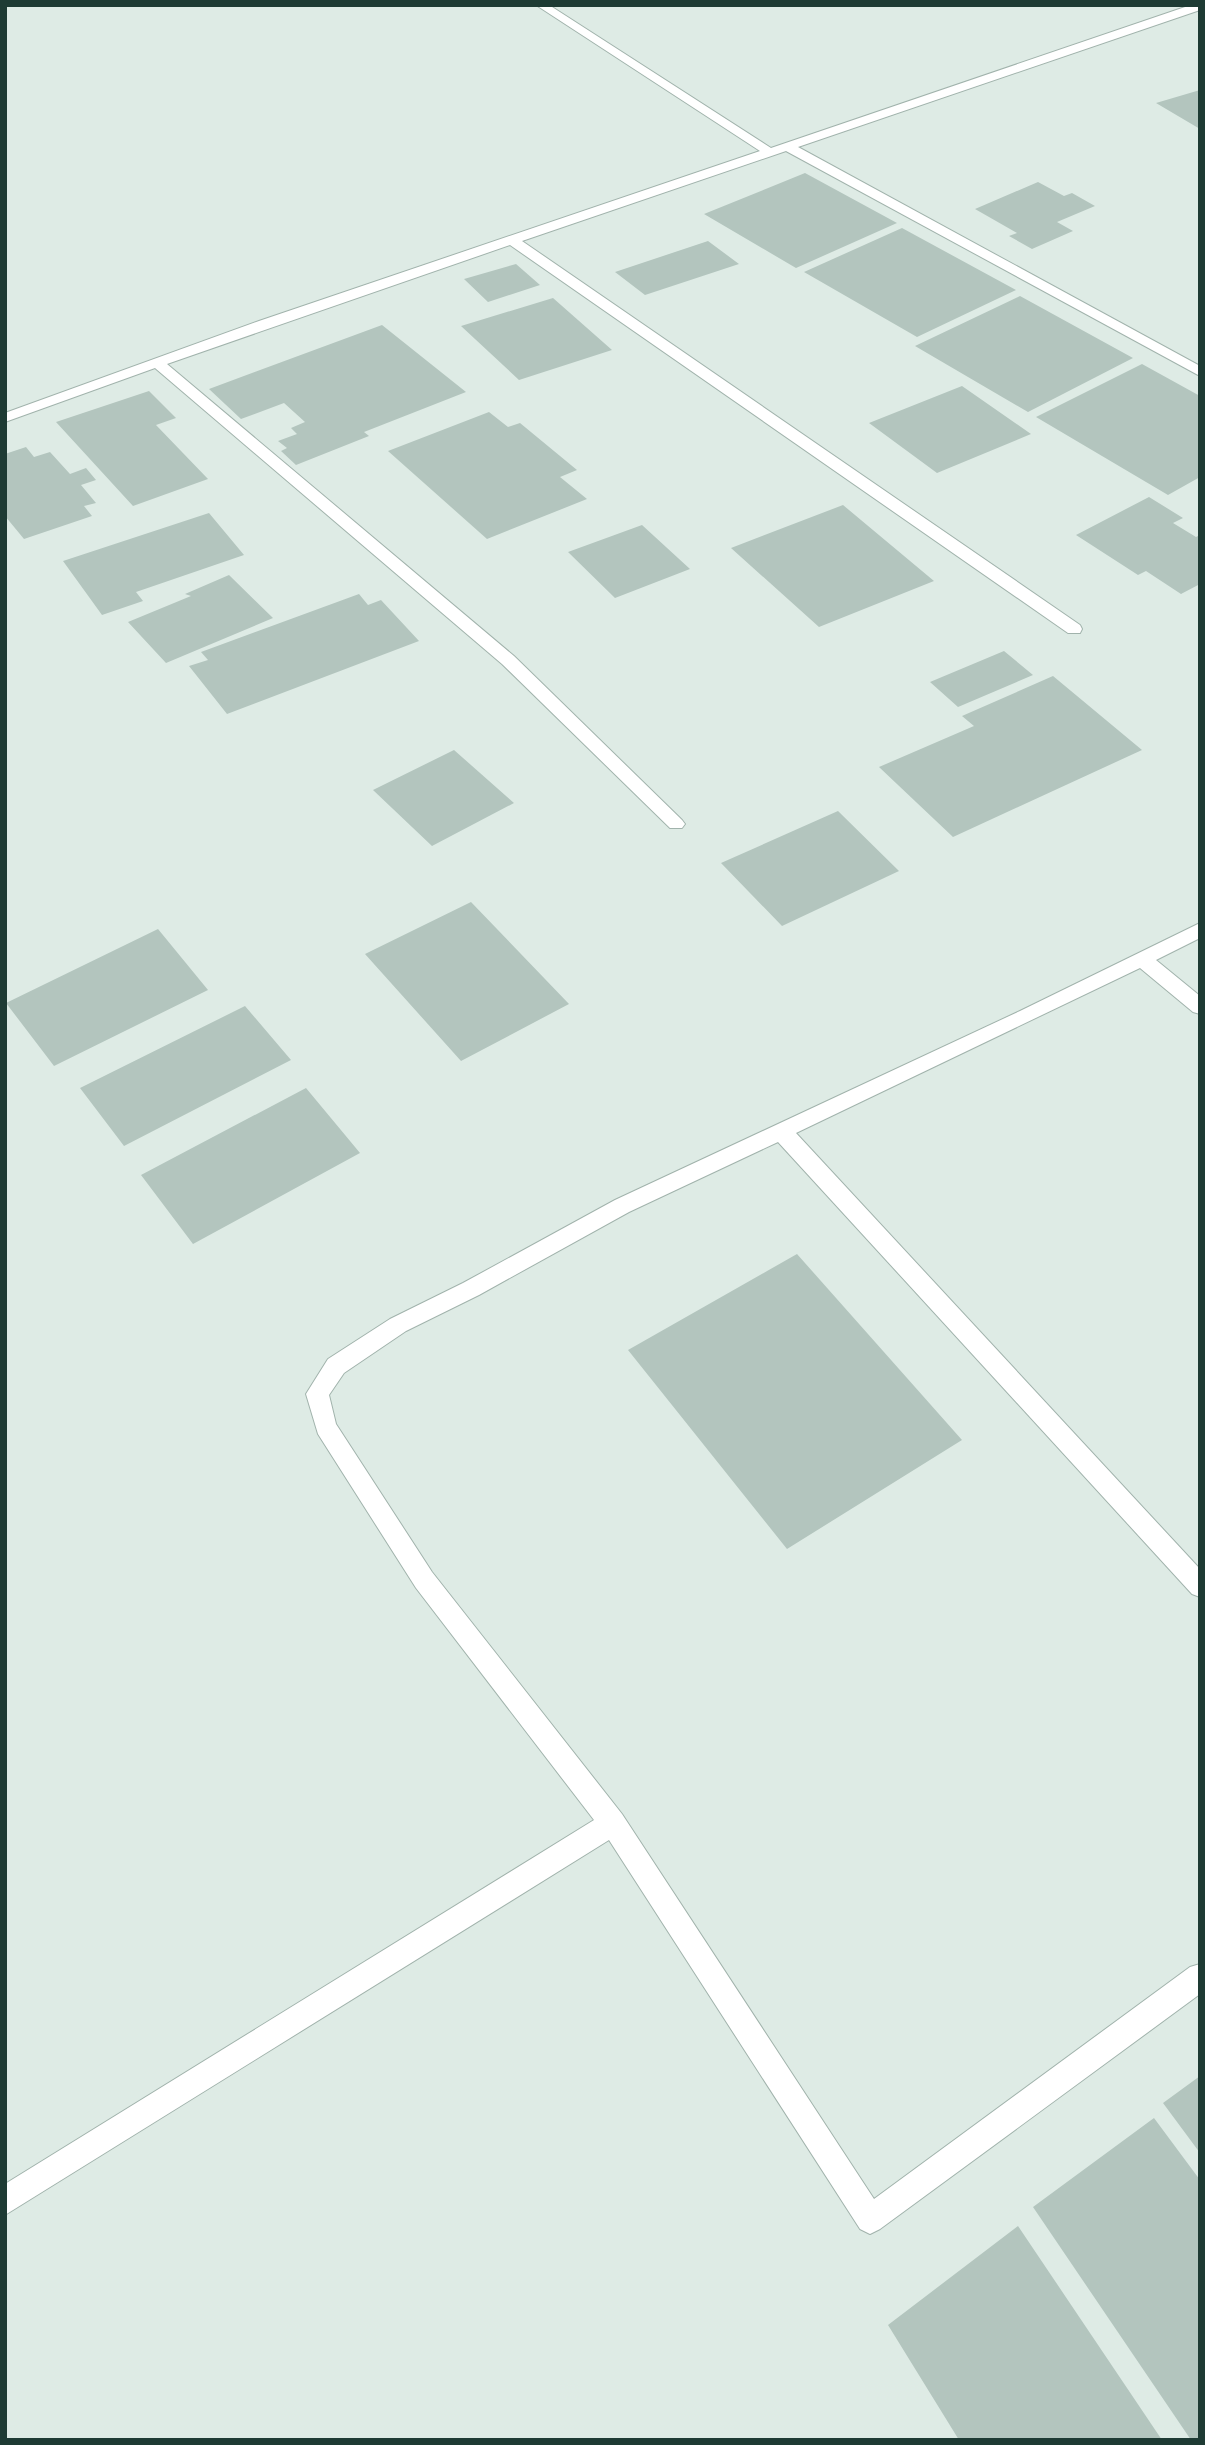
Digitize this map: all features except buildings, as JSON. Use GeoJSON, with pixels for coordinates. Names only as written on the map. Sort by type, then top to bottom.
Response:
{"type":"FeatureCollection","features":[{"type":"Feature","properties":{"kind":"street"},"geometry":{"type":"LineString","coordinates":[[541,5],[769,152]]}},
{"type":"Feature","properties":{"kind":"street"},"geometry":{"type":"LineString","coordinates":[[5,418],[264,324],[1200,6]]}},
{"type":"Feature","properties":{"kind":"street"},"geometry":{"type":"LineString","coordinates":[[787,146],[1200,372]]}},
{"type":"Feature","properties":{"kind":"street"},"geometry":{"type":"LineString","coordinates":[[512,240],[1074,629]]}},
{"type":"Feature","properties":{"kind":"street"},"geometry":{"type":"LineString","coordinates":[[158,364],[508,660],[676,824]]}},
{"type":"Feature","properties":{"kind":"street"},"geometry":{"type":"LineString","coordinates":[[1200,930],[622,1206],[471,1289],[398,1325],[336,1366],[317,1394],[326,1427],[424,1580],[613,1823],[870,2219],[1200,1976]]}},
{"type":"Feature","properties":{"kind":"street"},"geometry":{"type":"LineString","coordinates":[[1142,958],[1200,1007]]}},
{"type":"Feature","properties":{"kind":"street"},"geometry":{"type":"LineString","coordinates":[[781,1132],[1200,1586]]}},
{"type":"Feature","properties":{"kind":"street"},"geometry":{"type":"LineString","coordinates":[[5,2200],[613,1823]]}}]}
